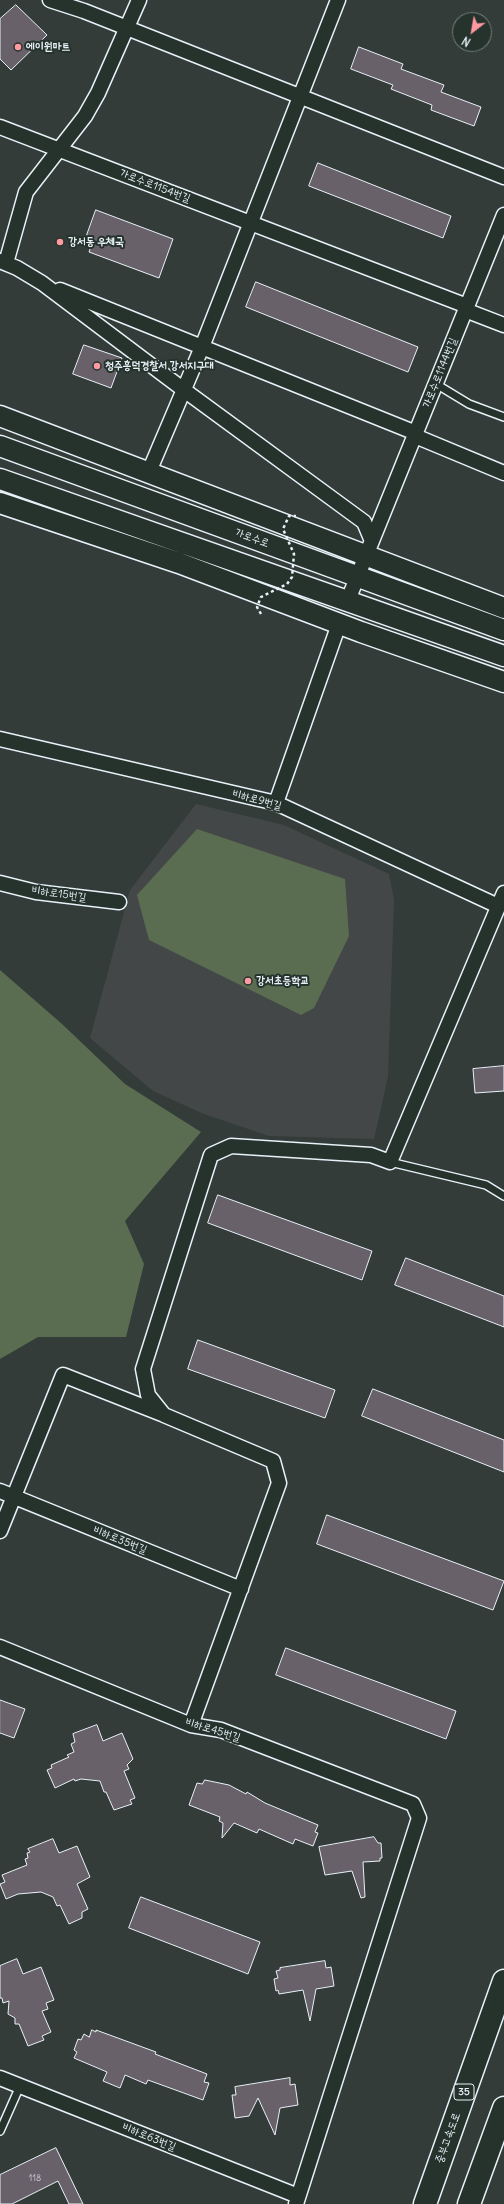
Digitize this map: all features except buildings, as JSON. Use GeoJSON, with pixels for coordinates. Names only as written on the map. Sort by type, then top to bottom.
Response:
{"type":"FeatureCollection","features":[{"type":"Feature","properties":{"kind":"highway","name":"중부고속도로"},"geometry":{"type":"LineString","coordinates":[[425,2204],[504,1981]]}},
{"type":"Feature","properties":{"kind":"highway"},"geometry":{"type":"LineString","coordinates":[[469,2204],[504,2108]]}},
{"type":"Feature","properties":{"kind":"main road"},"geometry":{"type":"LineString","coordinates":[[0,416],[148,474],[369,548],[504,608]]}},
{"type":"Feature","properties":{"kind":"main road","name":"가로수로"},"geometry":{"type":"LineString","coordinates":[[0,446],[504,630]]}},
{"type":"Feature","properties":{"kind":"main road"},"geometry":{"type":"LineString","coordinates":[[0,479],[504,656]]}},
{"type":"Feature","properties":{"kind":"main road"},"geometry":{"type":"LineString","coordinates":[[0,503],[179,563],[339,624],[504,682]]}},
{"type":"Feature","properties":{"kind":"street"},"geometry":{"type":"LineString","coordinates":[[50,0],[84,11],[504,177]]}},
{"type":"Feature","properties":{"kind":"street"},"geometry":{"type":"LineString","coordinates":[[139,0],[88,111],[60,150],[26,192],[3,262],[42,283],[202,347],[504,473]]}},
{"type":"Feature","properties":{"kind":"street"},"geometry":{"type":"LineString","coordinates":[[148,474],[202,347],[338,0]]}},
{"type":"Feature","properties":{"kind":"street","name":"가로수로1154번길"},"geometry":{"type":"LineString","coordinates":[[0,127],[251,223],[466,308]]}},
{"type":"Feature","properties":{"kind":"street","name":"가로수로1144번길"},"geometry":{"type":"LineString","coordinates":[[348,600],[504,215]]}},
{"type":"Feature","properties":{"kind":"street"},"geometry":{"type":"LineString","coordinates":[[42,283],[184,390],[364,522],[369,548]]}},
{"type":"Feature","properties":{"kind":"street"},"geometry":{"type":"LineString","coordinates":[[466,308],[504,326]]}},
{"type":"Feature","properties":{"kind":"street"},"geometry":{"type":"LineString","coordinates":[[276,803],[339,624]]}},
{"type":"Feature","properties":{"kind":"street","name":"비하로9번길"},"geometry":{"type":"LineString","coordinates":[[0,739],[276,803],[498,906]]}},
{"type":"Feature","properties":{"kind":"street","name":"비하로15번길"},"geometry":{"type":"LineString","coordinates":[[0,883],[36,892],[119,902]]}},
{"type":"Feature","properties":{"kind":"street"},"geometry":{"type":"LineString","coordinates":[[164,1415],[148,1395],[143,1369],[212,1155],[231,1146],[371,1155],[390,1162],[504,893]]}},
{"type":"Feature","properties":{"kind":"street"},"geometry":{"type":"LineString","coordinates":[[0,1531],[63,1375],[164,1415],[273,1461],[279,1483],[191,1725]]}},
{"type":"Feature","properties":{"kind":"street","name":"비하로35번길"},"geometry":{"type":"LineString","coordinates":[[0,1491],[241,1589]]}},
{"type":"Feature","properties":{"kind":"street","name":"비하로45번길"},"geometry":{"type":"LineString","coordinates":[[0,1647],[191,1725],[221,1730],[413,1804],[420,1818],[297,2200]]}},
{"type":"Feature","properties":{"kind":"street","name":"비하로63번길"},"geometry":{"type":"LineString","coordinates":[[0,2078],[297,2200]]}},
{"type":"Feature","properties":{"kind":"lane"},"geometry":{"type":"LineString","coordinates":[[436,384],[469,404],[504,417]]}},
{"type":"Feature","properties":{"kind":"lane"},"geometry":{"type":"LineString","coordinates":[[390,1162],[486,1185],[504,1196]]}},
{"type":"Feature","properties":{"kind":"lane"},"geometry":{"type":"LineString","coordinates":[[0,2132],[20,2086]]}},
{"type":"Feature","properties":{"kind":"path"},"geometry":{"type":"LineString","coordinates":[[262,614],[258,607],[261,597],[287,584],[292,577],[294,554],[283,529],[289,516],[296,516]]}},
{"type":"Feature","properties":{"kind":"shaded area","name":"강서초등학교"},"geometry":{"type":"Polygon","coordinates":[[[196,804],[284,825],[389,874],[394,900],[388,1077],[374,1139],[269,1136],[204,1114],[153,1091],[90,1038],[130,890],[196,804]]]}},
{"type":"Feature","properties":{"kind":"green space"},"geometry":{"type":"Polygon","coordinates":[[[197,829],[345,879],[349,936],[314,1008],[301,1015],[149,940],[137,895],[197,829]]]}},
{"type":"Feature","properties":{"kind":"green space"},"geometry":{"type":"Polygon","coordinates":[[[0,970],[62,1024],[125,1084],[201,1132],[125,1221],[144,1264],[126,1337],[38,1337],[0,1359],[0,970]]]}},
{"type":"Feature","properties":{"kind":"place","name":"에이원마트"},"geometry":{"type":"Point","coordinates":[18,47]}},
{"type":"Feature","properties":{"kind":"place","name":"강서동 우체국"},"geometry":{"type":"Point","coordinates":[60,242]}},
{"type":"Feature","properties":{"kind":"place","name":"청주흥덕경찰서 강서지구대"},"geometry":{"type":"Point","coordinates":[97,366]}},
{"type":"Feature","properties":{"kind":"place","name":"강서초등학교"},"geometry":{"type":"Point","coordinates":[248,981]}}]}
